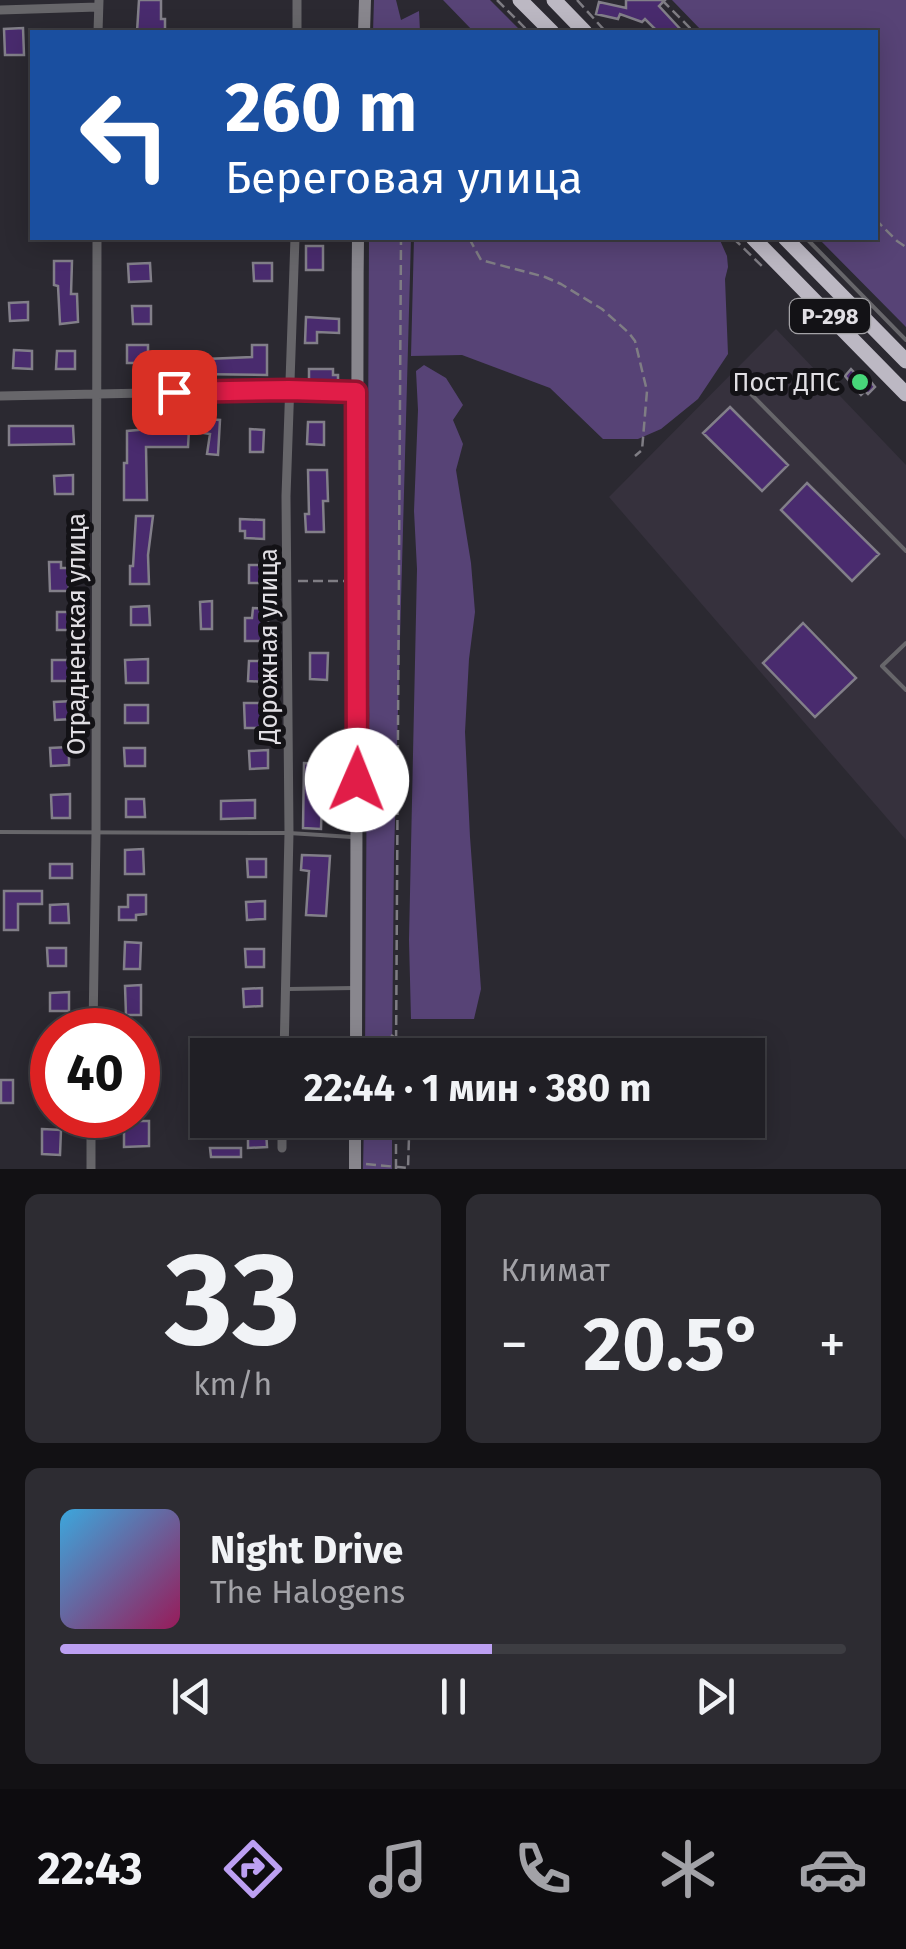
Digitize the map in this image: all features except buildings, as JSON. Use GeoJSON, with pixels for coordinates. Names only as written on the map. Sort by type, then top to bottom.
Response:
{"type":"FeatureCollection","features":[{"type":"Feature","properties":{"kind":"highway"},"geometry":{"type":"LineString","coordinates":[[520,0],[550,30]]}},
{"type":"Feature","properties":{"kind":"highway"},"geometry":{"type":"LineString","coordinates":[[554,0],[587,30]]}},
{"type":"Feature","properties":{"kind":"highway","name":"Р-298"},"geometry":{"type":"LineString","coordinates":[[755,240],[906,394]]}},
{"type":"Feature","properties":{"kind":"highway","name":"Р-298"},"geometry":{"type":"LineString","coordinates":[[787,240],[906,361]]}},
{"type":"Feature","properties":{"kind":"street"},"geometry":{"type":"LineString","coordinates":[[297,0],[297,30]]}},
{"type":"Feature","properties":{"kind":"street"},"geometry":{"type":"LineString","coordinates":[[364,30],[365,0]]}},
{"type":"Feature","properties":{"kind":"street"},"geometry":{"type":"LineString","coordinates":[[0,10],[99,3],[98,30]]}},
{"type":"Feature","properties":{"kind":"street","name":"Отрадненская улица"},"geometry":{"type":"LineString","coordinates":[[93,1008],[98,240]]}},
{"type":"Feature","properties":{"kind":"street","name":"Дорожная улица"},"geometry":{"type":"LineString","coordinates":[[284,1038],[289,834],[286,580],[295,240]]}},
{"type":"Feature","properties":{"kind":"street"},"geometry":{"type":"LineString","coordinates":[[356,1038],[358,240]]}},
{"type":"Feature","properties":{"kind":"street"},"geometry":{"type":"LineString","coordinates":[[0,396],[356,392]]}},
{"type":"Feature","properties":{"kind":"street"},"geometry":{"type":"LineString","coordinates":[[90,1169],[91,1138]]}},
{"type":"Feature","properties":{"kind":"street"},"geometry":{"type":"LineString","coordinates":[[282,1138],[282,1148]]}},
{"type":"Feature","properties":{"kind":"street"},"geometry":{"type":"LineString","coordinates":[[355,1138],[355,1166]]}},
{"type":"Feature","properties":{"kind":"lane"},"geometry":{"type":"LineString","coordinates":[[808,240],[906,340]]}},
{"type":"Feature","properties":{"kind":"lane"},"geometry":{"type":"LineString","coordinates":[[750,393],[906,551]]}},
{"type":"Feature","properties":{"kind":"lane"},"geometry":{"type":"LineString","coordinates":[[906,643],[882,666],[906,690]]}},
{"type":"Feature","properties":{"kind":"lane"},"geometry":{"type":"LineString","coordinates":[[0,832],[357,837]]}},
{"type":"Feature","properties":{"kind":"lane"},"geometry":{"type":"LineString","coordinates":[[284,989],[356,988]]}},
{"type":"Feature","properties":{"kind":"path"},"geometry":{"type":"LineString","coordinates":[[497,0],[527,30]]}},
{"type":"Feature","properties":{"kind":"path"},"geometry":{"type":"LineString","coordinates":[[577,0],[607,30]]}},
{"type":"Feature","properties":{"kind":"path"},"geometry":{"type":"LineString","coordinates":[[662,0],[692,30]]}},
{"type":"Feature","properties":{"kind":"path"},"geometry":{"type":"LineString","coordinates":[[878,222],[906,247]]}},
{"type":"Feature","properties":{"kind":"path"},"geometry":{"type":"LineString","coordinates":[[396,1038],[401,240]]}},
{"type":"Feature","properties":{"kind":"path"},"geometry":{"type":"LineString","coordinates":[[470,240],[481,260],[561,284],[602,309],[630,333],[647,392],[642,450],[635,456]]}},
{"type":"Feature","properties":{"kind":"path"},"geometry":{"type":"LineString","coordinates":[[286,580],[355,581]]}},
{"type":"Feature","properties":{"kind":"path"},"geometry":{"type":"LineString","coordinates":[[391,1035],[396,1038]]}},
{"type":"Feature","properties":{"kind":"path"},"geometry":{"type":"LineString","coordinates":[[396,1138],[396,1168]]}},
{"type":"Feature","properties":{"kind":"path"},"geometry":{"type":"LineString","coordinates":[[355,1166],[408,1168],[409,1138]]}},
{"type":"Feature","properties":{"kind":"shaded area"},"geometry":{"type":"Polygon","coordinates":[[[374,0],[396,0],[401,20],[419,11],[420,30],[373,30],[374,0]]]}},
{"type":"Feature","properties":{"kind":"shaded area"},"geometry":{"type":"Polygon","coordinates":[[[443,0],[490,0],[520,30],[472,30],[443,0]]]}},
{"type":"Feature","properties":{"kind":"shaded area"},"geometry":{"type":"Polygon","coordinates":[[[672,0],[906,0],[906,327],[820,240],[878,240],[878,30],[701,30],[672,0]]]}},
{"type":"Feature","properties":{"kind":"shaded area"},"geometry":{"type":"Polygon","coordinates":[[[369,240],[411,240],[392,1038],[365,1038],[369,240]]]}},
{"type":"Feature","properties":{"kind":"shaded area"},"geometry":{"type":"Polygon","coordinates":[[[414,240],[720,240],[727,256],[728,354],[698,399],[661,429],[638,439],[603,439],[550,388],[462,355],[411,356],[414,240]]]}},
{"type":"Feature","properties":{"kind":"shaded area"},"geometry":{"type":"Polygon","coordinates":[[[776,329],[906,465],[906,840],[609,497],[776,329]]]}},
{"type":"Feature","properties":{"kind":"shaded area"},"geometry":{"type":"Polygon","coordinates":[[[424,365],[446,378],[463,405],[453,420],[463,444],[456,470],[475,612],[465,732],[481,989],[474,1019],[411,1019],[416,371],[424,365]]]}},
{"type":"Feature","properties":{"kind":"shaded area"},"geometry":{"type":"Polygon","coordinates":[[[364,1138],[392,1138],[392,1169],[363,1169],[364,1138]]]}},
{"type":"Feature","properties":{"kind":"place","name":"Пост ДПС"},"geometry":{"type":"Point","coordinates":[860,382]}},
{"type":"Feature","properties":{"kind":"route"},"geometry":{"type":"LineString","coordinates":[[174,392],[356,392],[357,780]]}}]}
